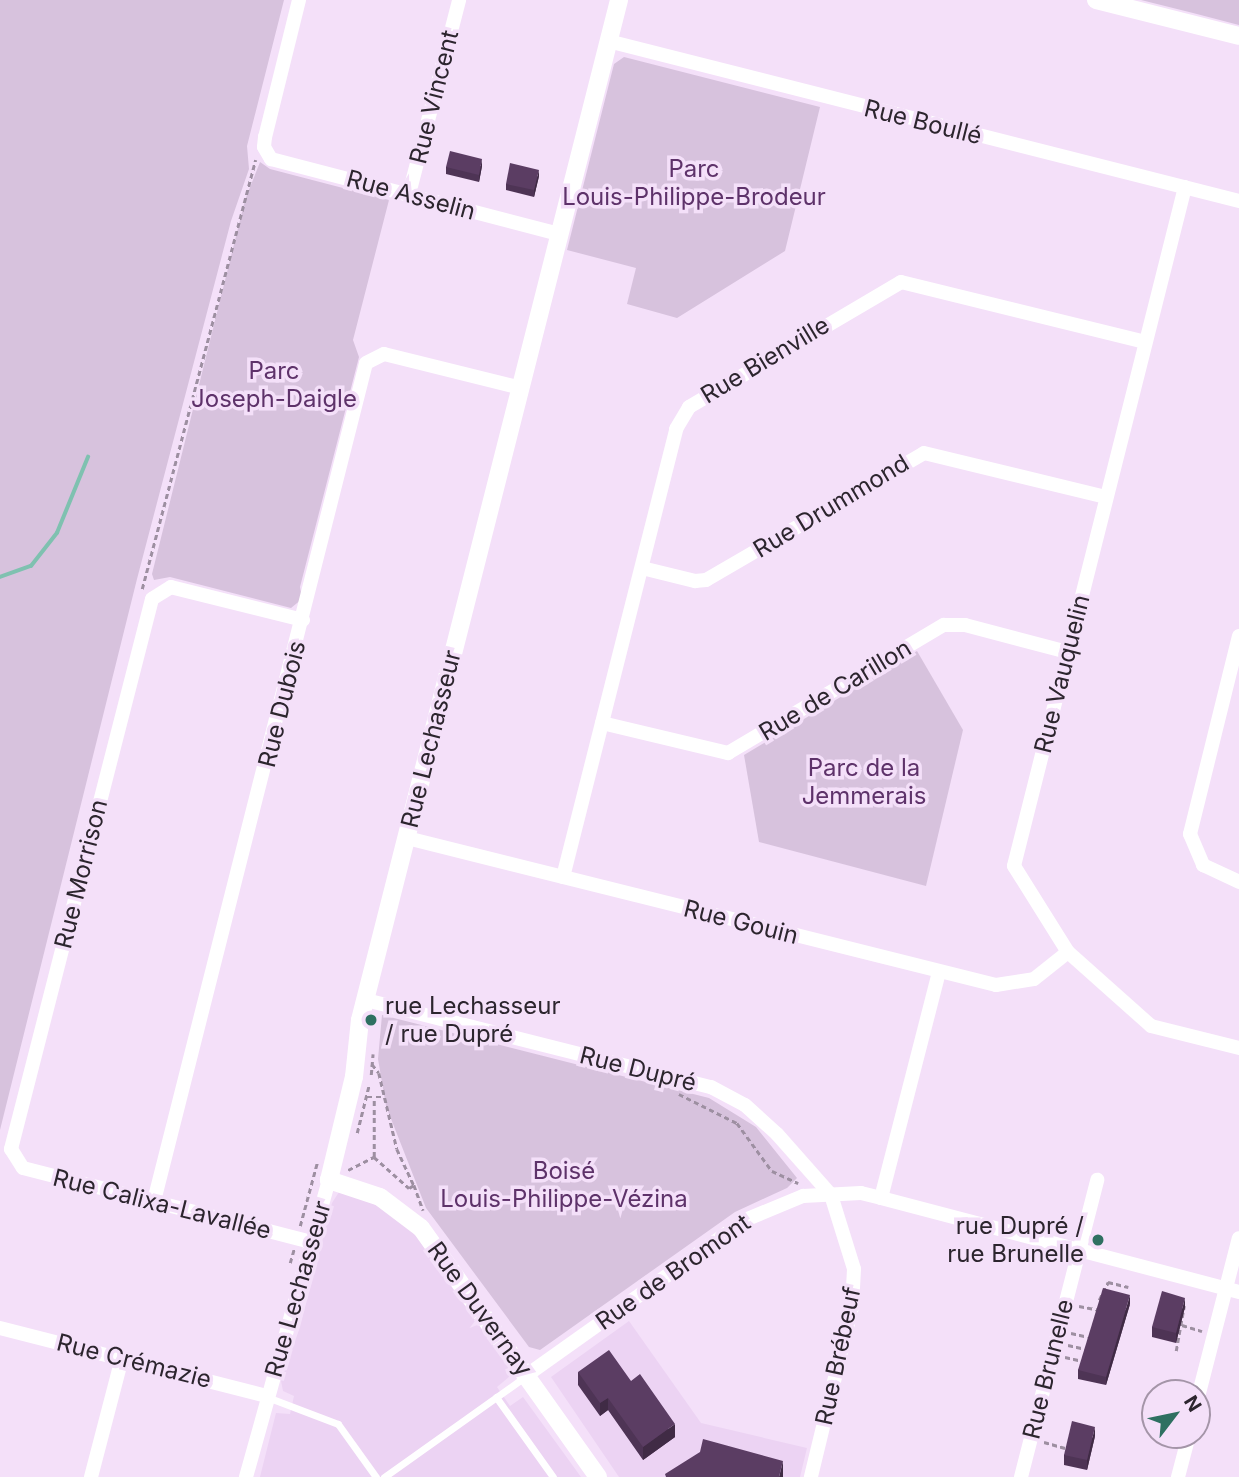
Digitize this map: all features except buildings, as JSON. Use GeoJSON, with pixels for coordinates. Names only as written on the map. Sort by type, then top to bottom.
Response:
{"type":"FeatureCollection","features":[{"type":"Feature","properties":{"kind":"street"},"geometry":{"type":"LineString","coordinates":[[261,157],[299,0]]}},
{"type":"Feature","properties":{"kind":"street","name":"Rue Vincent"},"geometry":{"type":"LineString","coordinates":[[409,194],[458,0]]}},
{"type":"Feature","properties":{"kind":"street","name":"Rue Lechasseur"},"geometry":{"type":"LineString","coordinates":[[246,1477],[329,1180],[354,1077],[366,1000],[619,0]]}},
{"type":"Feature","properties":{"kind":"street"},"geometry":{"type":"LineString","coordinates":[[1096,0],[1239,36]]}},
{"type":"Feature","properties":{"kind":"street","name":"Rue Boullé"},"geometry":{"type":"LineString","coordinates":[[608,41],[1239,201]]}},
{"type":"Feature","properties":{"kind":"street","name":"Rue Asselin"},"geometry":{"type":"LineString","coordinates":[[261,157],[559,234]]}},
{"type":"Feature","properties":{"kind":"street","name":"Rue Vauquelin"},"geometry":{"type":"LineString","coordinates":[[1185,187],[1014,864],[1068,952],[1151,1026],[1239,1048]]}},
{"type":"Feature","properties":{"kind":"street","name":"Rue Bienville"},"geometry":{"type":"LineString","coordinates":[[563,877],[676,429],[686,410],[892,284],[916,284],[1145,342]]}},
{"type":"Feature","properties":{"kind":"street","name":"Rue Dubois"},"geometry":{"type":"LineString","coordinates":[[154,1201],[371,357],[384,354],[521,388]]}},
{"type":"Feature","properties":{"kind":"street","name":"Rue Drummond"},"geometry":{"type":"LineString","coordinates":[[642,568],[691,580],[706,580],[924,453],[1106,497]]}},
{"type":"Feature","properties":{"kind":"street","name":"Rue Morrison"},"geometry":{"type":"LineString","coordinates":[[14,1161],[12,1146],[150,602],[160,590],[174,588],[303,620]]}},
{"type":"Feature","properties":{"kind":"street","name":"Rue de Carillon"},"geometry":{"type":"LineString","coordinates":[[602,723],[725,753],[944,625],[965,625],[1067,652]]}},
{"type":"Feature","properties":{"kind":"street"},"geometry":{"type":"LineString","coordinates":[[1239,636],[1190,834],[1203,865],[1239,882]]}},
{"type":"Feature","properties":{"kind":"street","name":"Rue Gouin"},"geometry":{"type":"LineString","coordinates":[[407,838],[939,972],[1016,985],[1034,979],[1068,952]]}},
{"type":"Feature","properties":{"kind":"street"},"geometry":{"type":"LineString","coordinates":[[881,1198],[939,972]]}},
{"type":"Feature","properties":{"kind":"street","name":"Rue Dupré"},"geometry":{"type":"LineString","coordinates":[[366,1000],[711,1087],[756,1113],[831,1195]]}},
{"type":"Feature","properties":{"kind":"street","name":"Rue Calixa-Lavallée"},"geometry":{"type":"LineString","coordinates":[[14,1161],[23,1168],[312,1242]]}},
{"type":"Feature","properties":{"kind":"street","name":"Rue Duvernay"},"geometry":{"type":"LineString","coordinates":[[329,1180],[373,1194],[414,1222],[527,1375],[598,1477]]}},
{"type":"Feature","properties":{"kind":"street","name":"Rue Brunelle"},"geometry":{"type":"LineString","coordinates":[[1021,1477],[1097,1181]]}},
{"type":"Feature","properties":{"kind":"street"},"geometry":{"type":"LineString","coordinates":[[831,1195],[881,1198],[1233,1290]]}},
{"type":"Feature","properties":{"kind":"street","name":"Rue de Bromont"},"geometry":{"type":"LineString","coordinates":[[527,1375],[745,1220],[790,1199],[831,1195]]}},
{"type":"Feature","properties":{"kind":"street","name":"Rue Brébeuf"},"geometry":{"type":"LineString","coordinates":[[811,1477],[855,1287],[848,1242],[831,1195]]}},
{"type":"Feature","properties":{"kind":"street"},"geometry":{"type":"LineString","coordinates":[[1204,1379],[1233,1290],[1239,1238]]}},
{"type":"Feature","properties":{"kind":"street","name":"Rue Crémazie"},"geometry":{"type":"LineString","coordinates":[[0,1328],[267,1396]]}},
{"type":"Feature","properties":{"kind":"street"},"geometry":{"type":"LineString","coordinates":[[91,1477],[122,1359]]}},
{"type":"Feature","properties":{"kind":"street"},"geometry":{"type":"LineString","coordinates":[[1178,1477],[1185,1449]]}},
{"type":"Feature","properties":{"kind":"lane"},"geometry":{"type":"LineString","coordinates":[[384,1477],[527,1375]]}},
{"type":"Feature","properties":{"kind":"lane"},"geometry":{"type":"LineString","coordinates":[[267,1396],[338,1424],[376,1477]]}},
{"type":"Feature","properties":{"kind":"lane"},"geometry":{"type":"LineString","coordinates":[[496,1397],[553,1477]]}},
{"type":"Feature","properties":{"kind":"path"},"geometry":{"type":"LineString","coordinates":[[148,580],[229,243],[261,157]]}},
{"type":"Feature","properties":{"kind":"path"},"geometry":{"type":"LineString","coordinates":[[372,1064],[397,1149],[423,1210]]}},
{"type":"Feature","properties":{"kind":"path","name":"Rue Dupré"},"geometry":{"type":"LineString","coordinates":[[673,1091],[737,1123],[772,1171],[801,1184]]}},
{"type":"Feature","properties":{"kind":"path"},"geometry":{"type":"LineString","coordinates":[[367,1097],[383,1097]]}},
{"type":"Feature","properties":{"kind":"path"},"geometry":{"type":"LineString","coordinates":[[374,1098],[374,1157],[409,1188],[414,1185]]}},
{"type":"Feature","properties":{"kind":"path"},"geometry":{"type":"LineString","coordinates":[[348,1170],[374,1157]]}},
{"type":"Feature","properties":{"kind":"path"},"geometry":{"type":"LineString","coordinates":[[1076,1306],[1098,1310],[1108,1282],[1128,1287]]}},
{"type":"Feature","properties":{"kind":"path"},"geometry":{"type":"LineString","coordinates":[[1177,1351],[1185,1313],[1180,1296]]}},
{"type":"Feature","properties":{"kind":"path"},"geometry":{"type":"LineString","coordinates":[[1182,1325],[1203,1331]]}},
{"type":"Feature","properties":{"kind":"path"},"geometry":{"type":"LineString","coordinates":[[1067,1332],[1088,1337]]}},
{"type":"Feature","properties":{"kind":"path"},"geometry":{"type":"LineString","coordinates":[[1064,1344],[1085,1349]]}},
{"type":"Feature","properties":{"kind":"path"},"geometry":{"type":"LineString","coordinates":[[1060,1356],[1082,1361]]}},
{"type":"Feature","properties":{"kind":"path"},"geometry":{"type":"LineString","coordinates":[[1040,1441],[1065,1448]]}},
{"type":"Feature","properties":{"kind":"shaded area"},"geometry":{"type":"Polygon","coordinates":[[[339,1192],[379,1205],[412,1230],[512,1368],[509,1377],[497,1387],[510,1406],[523,1397],[581,1477],[260,1477],[276,1413],[290,1414],[294,1396],[283,1391],[281,1381],[300,1327],[332,1203],[339,1192]]]}},
{"type":"Feature","properties":{"kind":"shaded area"},"geometry":{"type":"Polygon","coordinates":[[[629,1321],[701,1423],[807,1448],[800,1477],[619,1477],[551,1377],[629,1321]]]}},
{"type":"Feature","properties":{"kind":"green space"},"geometry":{"type":"Polygon","coordinates":[[[0,0],[284,0],[247,146],[249,169],[231,221],[137,579],[0,1130],[0,0]]]}},
{"type":"Feature","properties":{"kind":"green space"},"geometry":{"type":"Polygon","coordinates":[[[1141,0],[1239,0],[1239,25],[1193,13],[1141,0]]]}},
{"type":"Feature","properties":{"kind":"green space","name":"Parc Louis-Philippe-Brodeur"},"geometry":{"type":"Polygon","coordinates":[[[624,57],[820,107],[785,251],[677,318],[627,304],[636,268],[567,250],[614,64],[624,57]]]}},
{"type":"Feature","properties":{"kind":"green space","name":"Parc Joseph-Daigle"},"geometry":{"type":"Polygon","coordinates":[[[260,162],[270,169],[389,200],[353,340],[359,357],[300,587],[302,599],[291,608],[170,577],[154,580],[152,574],[245,200],[260,162]]]}},
{"type":"Feature","properties":{"kind":"green space","name":"Parc de la Jemmerais"},"geometry":{"type":"Polygon","coordinates":[[[917,651],[963,730],[926,886],[759,842],[744,755],[917,651]]]}},
{"type":"Feature","properties":{"kind":"green space","name":"Boisé Louis-Philippe-Vézina"},"geometry":{"type":"Polygon","coordinates":[[[382,1015],[709,1098],[756,1127],[797,1178],[787,1188],[735,1212],[540,1350],[529,1347],[426,1208],[386,1106],[378,1059],[382,1015]]]}},
{"type":"Feature","properties":{"kind":"waterway"},"geometry":{"type":"LineString","coordinates":[[0,577],[31,566],[57,533],[88,457]]}},
{"type":"Feature","properties":{"kind":"place","name":"rue Lechasseur / rue Dupré"},"geometry":{"type":"Point","coordinates":[371,1020]}},
{"type":"Feature","properties":{"kind":"place","name":"rue Dupré / rue Brunelle"},"geometry":{"type":"Point","coordinates":[1098,1240]}}]}
